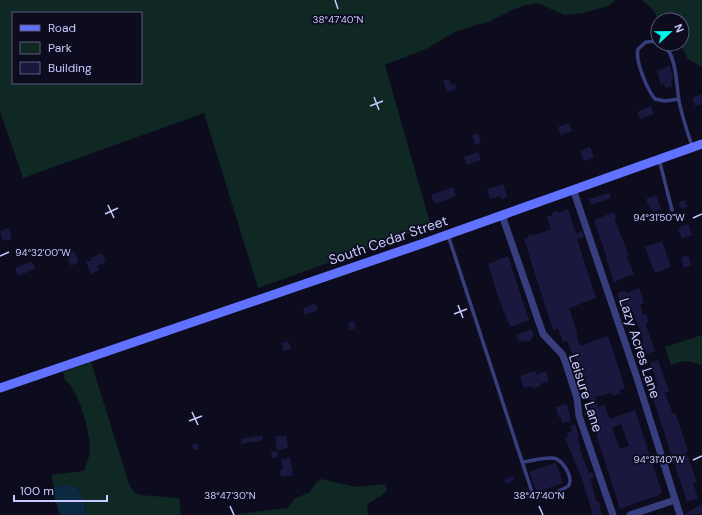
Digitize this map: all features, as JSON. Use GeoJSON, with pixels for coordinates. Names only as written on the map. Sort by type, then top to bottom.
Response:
{"type":"FeatureCollection","features":[{"type":"Feature","properties":{"kind":"main road","name":"South Cedar Street"},"geometry":{"type":"LineString","coordinates":[[0,388],[448,234],[702,144]]}},
{"type":"Feature","properties":{"kind":"street","name":"Lazy Acres Lane"},"geometry":{"type":"LineString","coordinates":[[573,189],[636,375],[680,515]]}},
{"type":"Feature","properties":{"kind":"street","name":"Leisure Lane"},"geometry":{"type":"LineString","coordinates":[[502,215],[543,334],[562,354],[565,361],[577,398],[579,416],[613,515]]}},
{"type":"Feature","properties":{"kind":"street"},"geometry":{"type":"LineString","coordinates":[[630,515],[675,500]]}},
{"type":"Feature","properties":{"kind":"lane"},"geometry":{"type":"LineString","coordinates":[[650,42],[646,42],[638,49],[637,57],[651,92],[655,99],[665,101],[679,99]]}},
{"type":"Feature","properties":{"kind":"lane"},"geometry":{"type":"LineString","coordinates":[[669,52],[676,76],[679,99],[692,147]]}},
{"type":"Feature","properties":{"kind":"lane"},"geometry":{"type":"LineString","coordinates":[[659,158],[672,210]]}},
{"type":"Feature","properties":{"kind":"lane"},"geometry":{"type":"LineString","coordinates":[[448,234],[522,462],[532,492],[536,496],[542,496],[564,489],[570,482],[566,470],[559,460],[553,458],[522,462]]}},
{"type":"Feature","properties":{"kind":"green space"},"geometry":{"type":"Polygon","coordinates":[[[0,0],[616,0],[608,6],[583,13],[564,15],[538,3],[526,5],[510,11],[489,22],[455,32],[426,49],[385,65],[431,226],[258,288],[204,113],[23,178],[0,111],[0,0]]]}},
{"type":"Feature","properties":{"kind":"green space"},"geometry":{"type":"Polygon","coordinates":[[[642,0],[702,0],[702,67],[688,59],[684,52],[690,52],[690,12],[654,11],[642,0]]]}},
{"type":"Feature","properties":{"kind":"green space"},"geometry":{"type":"Polygon","coordinates":[[[702,335],[702,366],[687,361],[671,365],[665,347],[702,335]]]}},
{"type":"Feature","properties":{"kind":"green space"},"geometry":{"type":"Polygon","coordinates":[[[91,362],[129,484],[134,492],[140,495],[179,498],[181,515],[86,515],[86,506],[79,490],[62,486],[54,487],[51,475],[84,471],[89,457],[90,443],[83,412],[75,392],[65,380],[63,372],[91,362]]]}},
{"type":"Feature","properties":{"kind":"green space"},"geometry":{"type":"Polygon","coordinates":[[[321,479],[357,487],[385,484],[387,490],[367,506],[368,515],[229,515],[288,508],[294,499],[310,492],[315,484],[321,479]]]}},
{"type":"Feature","properties":{"kind":"water"},"geometry":{"type":"Polygon","coordinates":[[[70,485],[78,489],[84,501],[86,515],[60,515],[53,493],[54,487],[70,485]]]}},
{"type":"Feature","properties":{"kind":"building"},"geometry":{"type":"Polygon","coordinates":[[[670,66],[673,79],[671,81],[673,86],[666,88],[664,84],[661,85],[657,71],[670,66]]]}},
{"type":"Feature","properties":{"kind":"building"},"geometry":{"type":"Polygon","coordinates":[[[449,79],[451,85],[455,84],[457,88],[447,92],[443,81],[449,79]]]}},
{"type":"Feature","properties":{"kind":"building"},"geometry":{"type":"Polygon","coordinates":[[[702,94],[702,104],[695,106],[692,98],[702,94]]]}},
{"type":"Feature","properties":{"kind":"building"},"geometry":{"type":"Polygon","coordinates":[[[651,106],[654,114],[640,119],[637,112],[651,106]]]}},
{"type":"Feature","properties":{"kind":"building"},"geometry":{"type":"Polygon","coordinates":[[[569,123],[572,131],[561,135],[558,127],[569,123]]]}},
{"type":"Feature","properties":{"kind":"building"},"geometry":{"type":"Polygon","coordinates":[[[478,133],[481,143],[475,145],[472,135],[478,133]]]}},
{"type":"Feature","properties":{"kind":"building"},"geometry":{"type":"Polygon","coordinates":[[[590,147],[594,158],[584,161],[580,151],[590,147]]]}},
{"type":"Feature","properties":{"kind":"building"},"geometry":{"type":"Polygon","coordinates":[[[478,152],[481,160],[467,165],[464,157],[478,152]]]}},
{"type":"Feature","properties":{"kind":"building"},"geometry":{"type":"Polygon","coordinates":[[[503,184],[507,197],[502,199],[500,196],[490,199],[487,189],[503,184]]]}},
{"type":"Feature","properties":{"kind":"building"},"geometry":{"type":"Polygon","coordinates":[[[453,187],[456,196],[435,204],[431,195],[453,187]]]}},
{"type":"Feature","properties":{"kind":"building"},"geometry":{"type":"Polygon","coordinates":[[[609,193],[611,198],[591,205],[589,199],[609,193]]]}},
{"type":"Feature","properties":{"kind":"building"},"geometry":{"type":"Polygon","coordinates":[[[656,195],[661,209],[653,212],[652,208],[650,209],[646,199],[656,195]]]}},
{"type":"Feature","properties":{"kind":"building"},"geometry":{"type":"Polygon","coordinates":[[[685,200],[688,207],[681,209],[679,202],[685,200]]]}},
{"type":"Feature","properties":{"kind":"building"},"geometry":{"type":"Polygon","coordinates":[[[568,209],[576,234],[582,231],[584,237],[577,239],[596,298],[569,308],[580,346],[608,336],[625,388],[620,390],[621,393],[613,396],[611,393],[595,397],[598,407],[604,405],[610,419],[635,410],[662,493],[653,498],[652,497],[620,509],[588,407],[592,406],[574,354],[573,355],[567,341],[563,342],[558,328],[553,330],[524,239],[528,238],[527,236],[532,234],[532,236],[551,229],[547,217],[553,215],[552,213],[557,211],[558,213],[568,209]],[[621,424],[612,428],[620,449],[629,446],[621,424]]]}},
{"type":"Feature","properties":{"kind":"building"},"geometry":{"type":"Polygon","coordinates":[[[614,212],[616,217],[614,218],[629,255],[626,256],[634,274],[614,282],[594,220],[614,212]]]}},
{"type":"Feature","properties":{"kind":"building"},"geometry":{"type":"Polygon","coordinates":[[[688,224],[692,235],[682,239],[678,228],[688,224]]]}},
{"type":"Feature","properties":{"kind":"building"},"geometry":{"type":"Polygon","coordinates":[[[9,228],[12,239],[3,241],[0,231],[9,228]]]}},
{"type":"Feature","properties":{"kind":"building"},"geometry":{"type":"Polygon","coordinates":[[[662,241],[671,267],[655,273],[645,247],[662,241]]]}},
{"type":"Feature","properties":{"kind":"building"},"geometry":{"type":"Polygon","coordinates":[[[74,251],[79,262],[71,266],[66,255],[74,251]]]}},
{"type":"Feature","properties":{"kind":"building"},"geometry":{"type":"Polygon","coordinates":[[[102,253],[106,262],[97,266],[99,270],[91,274],[86,262],[102,253]]]}},
{"type":"Feature","properties":{"kind":"building"},"geometry":{"type":"Polygon","coordinates":[[[688,255],[691,265],[684,268],[681,258],[688,255]]]}},
{"type":"Feature","properties":{"kind":"building"},"geometry":{"type":"Polygon","coordinates":[[[508,256],[529,320],[510,327],[488,264],[508,256]]]}},
{"type":"Feature","properties":{"kind":"building"},"geometry":{"type":"Polygon","coordinates":[[[32,261],[35,269],[18,276],[15,268],[32,261]]]}},
{"type":"Feature","properties":{"kind":"building"},"geometry":{"type":"Polygon","coordinates":[[[639,288],[644,303],[640,305],[643,315],[646,314],[649,322],[646,323],[647,328],[655,351],[647,354],[646,349],[643,350],[641,344],[643,343],[643,338],[632,309],[623,311],[617,293],[626,290],[627,293],[639,288]]]}},
{"type":"Feature","properties":{"kind":"building"},"geometry":{"type":"Polygon","coordinates":[[[315,304],[318,310],[305,315],[303,308],[315,304]]]}},
{"type":"Feature","properties":{"kind":"building"},"geometry":{"type":"Polygon","coordinates":[[[354,321],[356,328],[350,330],[348,324],[354,321]]]}},
{"type":"Feature","properties":{"kind":"building"},"geometry":{"type":"Polygon","coordinates":[[[531,329],[534,336],[531,338],[532,340],[527,342],[527,340],[519,342],[516,335],[531,329]]]}},
{"type":"Feature","properties":{"kind":"building"},"geometry":{"type":"Polygon","coordinates":[[[288,341],[291,349],[284,351],[281,343],[288,341]]]}},
{"type":"Feature","properties":{"kind":"building"},"geometry":{"type":"Polygon","coordinates":[[[658,360],[669,391],[665,393],[673,414],[675,413],[678,421],[688,451],[686,452],[697,482],[693,483],[698,498],[687,502],[650,389],[658,386],[653,371],[650,372],[650,363],[658,360]]]}},
{"type":"Feature","properties":{"kind":"building"},"geometry":{"type":"Polygon","coordinates":[[[535,371],[536,375],[546,371],[549,381],[532,389],[531,386],[524,388],[520,376],[535,371]]]}},
{"type":"Feature","properties":{"kind":"building"},"geometry":{"type":"Polygon","coordinates":[[[567,404],[571,421],[562,423],[556,407],[567,404]]]}},
{"type":"Feature","properties":{"kind":"building"},"geometry":{"type":"Polygon","coordinates":[[[575,424],[579,437],[577,438],[581,447],[579,447],[589,473],[592,472],[594,477],[590,479],[597,502],[599,502],[601,506],[599,507],[602,515],[593,515],[582,479],[565,438],[568,437],[567,433],[572,431],[570,426],[575,424]]]}},
{"type":"Feature","properties":{"kind":"building"},"geometry":{"type":"Polygon","coordinates":[[[262,435],[263,440],[241,444],[241,439],[262,435]]]}},
{"type":"Feature","properties":{"kind":"building"},"geometry":{"type":"Polygon","coordinates":[[[286,435],[288,448],[277,450],[275,437],[286,435]]]}},
{"type":"Feature","properties":{"kind":"building"},"geometry":{"type":"Polygon","coordinates":[[[193,444],[198,444],[198,450],[193,450],[193,444]]]}},
{"type":"Feature","properties":{"kind":"building"},"geometry":{"type":"Polygon","coordinates":[[[277,451],[278,457],[272,458],[271,452],[277,451]]]}},
{"type":"Feature","properties":{"kind":"building"},"geometry":{"type":"Polygon","coordinates":[[[290,458],[293,475],[281,477],[280,470],[283,469],[281,459],[290,458]]]}},
{"type":"Feature","properties":{"kind":"building"},"geometry":{"type":"Polygon","coordinates":[[[556,463],[563,483],[537,492],[529,472],[556,463]]]}},
{"type":"Feature","properties":{"kind":"building"},"geometry":{"type":"Polygon","coordinates":[[[513,476],[515,480],[506,484],[504,480],[513,476]]]}},
{"type":"Feature","properties":{"kind":"building"},"geometry":{"type":"Polygon","coordinates":[[[702,504],[702,514],[685,515],[685,514],[702,504]]]}}]}
